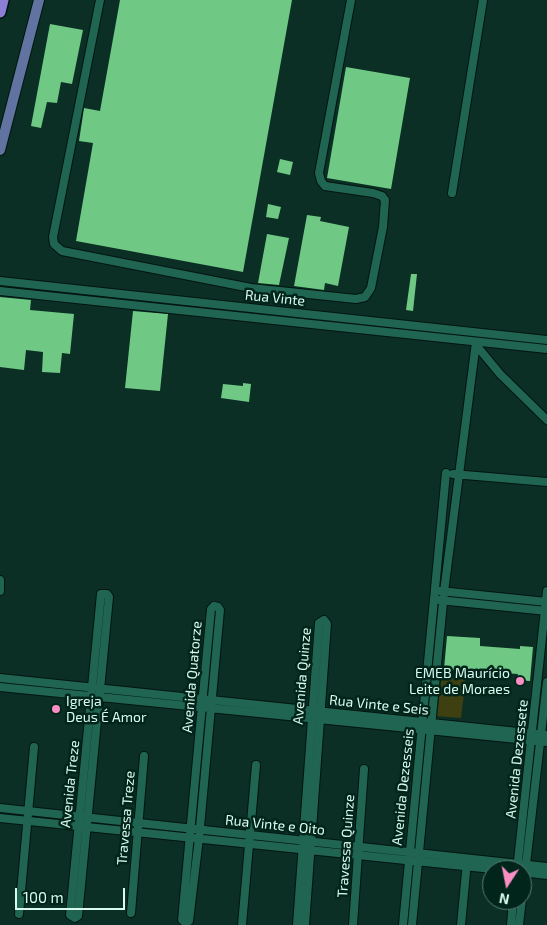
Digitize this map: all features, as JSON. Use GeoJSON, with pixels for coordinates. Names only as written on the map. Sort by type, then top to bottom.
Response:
{"type":"FeatureCollection","features":[{"type":"Feature","properties":{"kind":"highway"},"geometry":{"type":"LineString","coordinates":[[0,12],[3,0]]}},
{"type":"Feature","properties":{"kind":"main road"},"geometry":{"type":"LineString","coordinates":[[0,150],[39,0]]}},
{"type":"Feature","properties":{"kind":"street"},"geometry":{"type":"LineString","coordinates":[[100,0],[53,237],[54,244],[62,251],[251,288],[356,299],[365,298],[371,288],[383,227],[385,200],[382,196],[373,193],[325,186],[321,181],[319,173],[351,0]]}},
{"type":"Feature","properties":{"kind":"street"},"geometry":{"type":"LineString","coordinates":[[452,193],[483,0]]}},
{"type":"Feature","properties":{"kind":"street","name":"Rua Vinte"},"geometry":{"type":"LineString","coordinates":[[0,281],[547,340]]}},
{"type":"Feature","properties":{"kind":"street","name":"Rua Vinte"},"geometry":{"type":"LineString","coordinates":[[0,291],[476,343],[547,349]]}},
{"type":"Feature","properties":{"kind":"street"},"geometry":{"type":"LineString","coordinates":[[476,343],[500,374],[547,420]]}},
{"type":"Feature","properties":{"kind":"street","name":"Avenida Dezesseis"},"geometry":{"type":"LineString","coordinates":[[412,925],[443,600],[476,343]]}},
{"type":"Feature","properties":{"kind":"street"},"geometry":{"type":"LineString","coordinates":[[446,473],[461,458]]}},
{"type":"Feature","properties":{"kind":"street"},"geometry":{"type":"LineString","coordinates":[[446,473],[547,482]]}},
{"type":"Feature","properties":{"kind":"street","name":"Avenida Dezesseis"},"geometry":{"type":"LineString","coordinates":[[403,925],[408,856],[446,473]]}},
{"type":"Feature","properties":{"kind":"street"},"geometry":{"type":"LineString","coordinates":[[0,580],[0,590]]}},
{"type":"Feature","properties":{"kind":"street"},"geometry":{"type":"LineString","coordinates":[[435,590],[546,602]]}},
{"type":"Feature","properties":{"kind":"street","name":"Avenida Dezessete"},"geometry":{"type":"LineString","coordinates":[[518,860],[540,738],[547,591]]}},
{"type":"Feature","properties":{"kind":"street","name":"Avenida Treze"},"geometry":{"type":"LineString","coordinates":[[83,822],[70,915],[75,918],[78,916],[83,822],[95,697],[97,688],[109,597],[105,594],[101,596],[97,688]]}},
{"type":"Feature","properties":{"kind":"street"},"geometry":{"type":"LineString","coordinates":[[434,599],[546,611]]}},
{"type":"Feature","properties":{"kind":"street","name":"Avenida Quatorze"},"geometry":{"type":"LineString","coordinates":[[207,704],[190,833],[182,920],[186,923],[189,921],[199,834],[210,660],[211,609],[214,606],[220,610],[210,660]]}},
{"type":"Feature","properties":{"kind":"street","name":"Avenida Quinze"},"geometry":{"type":"LineString","coordinates":[[297,925],[302,845],[316,715],[327,624],[324,620],[319,623],[316,715],[312,846],[305,925]]}},
{"type":"Feature","properties":{"kind":"street","name":"Rua Vinte e Seis"},"geometry":{"type":"LineString","coordinates":[[0,678],[97,688],[207,704]]}},
{"type":"Feature","properties":{"kind":"street"},"geometry":{"type":"LineString","coordinates":[[16,688],[17,679]]}},
{"type":"Feature","properties":{"kind":"street","name":"Avenida Dezessete"},"geometry":{"type":"LineString","coordinates":[[526,860],[547,682]]}},
{"type":"Feature","properties":{"kind":"street","name":"Rua Vinte e Seis"},"geometry":{"type":"LineString","coordinates":[[0,686],[95,697],[207,704],[540,738]]}},
{"type":"Feature","properties":{"kind":"street"},"geometry":{"type":"LineString","coordinates":[[19,914],[34,747]]}},
{"type":"Feature","properties":{"kind":"street","name":"Travessa Treze"},"geometry":{"type":"LineString","coordinates":[[131,913],[144,756]]}},
{"type":"Feature","properties":{"kind":"street"},"geometry":{"type":"LineString","coordinates":[[242,925],[256,765]]}},
{"type":"Feature","properties":{"kind":"street","name":"Travessa Quinze"},"geometry":{"type":"LineString","coordinates":[[353,925],[364,768]]}},
{"type":"Feature","properties":{"kind":"street","name":"Rua Vinte e Oito"},"geometry":{"type":"LineString","coordinates":[[0,808],[83,822],[482,864]]}},
{"type":"Feature","properties":{"kind":"street","name":"Rua Vinte e Oito"},"geometry":{"type":"LineString","coordinates":[[0,818],[83,822]]}},
{"type":"Feature","properties":{"kind":"street"},"geometry":{"type":"LineString","coordinates":[[460,925],[467,862]]}},
{"type":"Feature","properties":{"kind":"street","name":"Rua Vinte e Oito"},"geometry":{"type":"LineString","coordinates":[[467,862],[482,865]]}},
{"type":"Feature","properties":{"kind":"street","name":"Rua Vinte e Oito"},"geometry":{"type":"LineString","coordinates":[[532,869],[547,866]]}},
{"type":"Feature","properties":{"kind":"street","name":"Rua Vinte e Oito"},"geometry":{"type":"LineString","coordinates":[[532,872],[547,875]]}},
{"type":"Feature","properties":{"kind":"street"},"geometry":{"type":"LineString","coordinates":[[511,925],[512,910]]}},
{"type":"Feature","properties":{"kind":"street","name":"Avenida Dezessete"},"geometry":{"type":"LineString","coordinates":[[519,925],[521,910]]}},
{"type":"Feature","properties":{"kind":"shaded area"},"geometry":{"type":"Polygon","coordinates":[[[442,674],[466,677],[461,718],[437,716],[442,674]]]}},
{"type":"Feature","properties":{"kind":"building"},"geometry":{"type":"Polygon","coordinates":[[[120,0],[292,0],[243,272],[76,241],[93,143],[79,141],[84,108],[100,111],[120,0]]]}},
{"type":"Feature","properties":{"kind":"building"},"geometry":{"type":"Polygon","coordinates":[[[50,24],[83,30],[72,84],[61,82],[57,103],[47,102],[41,128],[31,126],[50,24]]]}},
{"type":"Feature","properties":{"kind":"building"},"geometry":{"type":"Polygon","coordinates":[[[346,67],[410,78],[391,189],[327,178],[346,67]]]}},
{"type":"Feature","properties":{"kind":"building"},"geometry":{"type":"Polygon","coordinates":[[[280,159],[293,162],[290,175],[277,172],[280,159]]]}},
{"type":"Feature","properties":{"kind":"building"},"geometry":{"type":"Polygon","coordinates":[[[268,204],[281,207],[278,219],[266,217],[268,204]]]}},
{"type":"Feature","properties":{"kind":"building"},"geometry":{"type":"Polygon","coordinates":[[[307,215],[321,217],[320,221],[349,227],[338,286],[325,283],[324,290],[294,286],[307,215]]]}},
{"type":"Feature","properties":{"kind":"building"},"geometry":{"type":"Polygon","coordinates":[[[267,234],[289,238],[279,285],[258,283],[267,234]]]}},
{"type":"Feature","properties":{"kind":"building"},"geometry":{"type":"Polygon","coordinates":[[[411,274],[417,274],[413,311],[406,310],[411,274]]]}},
{"type":"Feature","properties":{"kind":"building"},"geometry":{"type":"Polygon","coordinates":[[[0,297],[31,300],[30,310],[74,314],[70,354],[62,353],[60,373],[42,372],[43,352],[26,350],[24,370],[0,367],[0,297]]]}},
{"type":"Feature","properties":{"kind":"building"},"geometry":{"type":"Polygon","coordinates":[[[133,311],[168,314],[160,391],[125,388],[133,311]]]}},
{"type":"Feature","properties":{"kind":"building"},"geometry":{"type":"Polygon","coordinates":[[[243,383],[251,384],[249,402],[221,398],[223,384],[243,386],[243,383]]]}},
{"type":"Feature","properties":{"kind":"building"},"geometry":{"type":"Polygon","coordinates":[[[447,636],[480,638],[480,646],[520,649],[520,646],[533,647],[530,681],[517,680],[518,674],[444,669],[447,636]]]}},
{"type":"Feature","properties":{"kind":"place","name":"EMEB Maurício Leite de Moraes"},"geometry":{"type":"Point","coordinates":[520,681]}},
{"type":"Feature","properties":{"kind":"place","name":"Igreja Deus É Amor"},"geometry":{"type":"Point","coordinates":[56,709]}}]}
